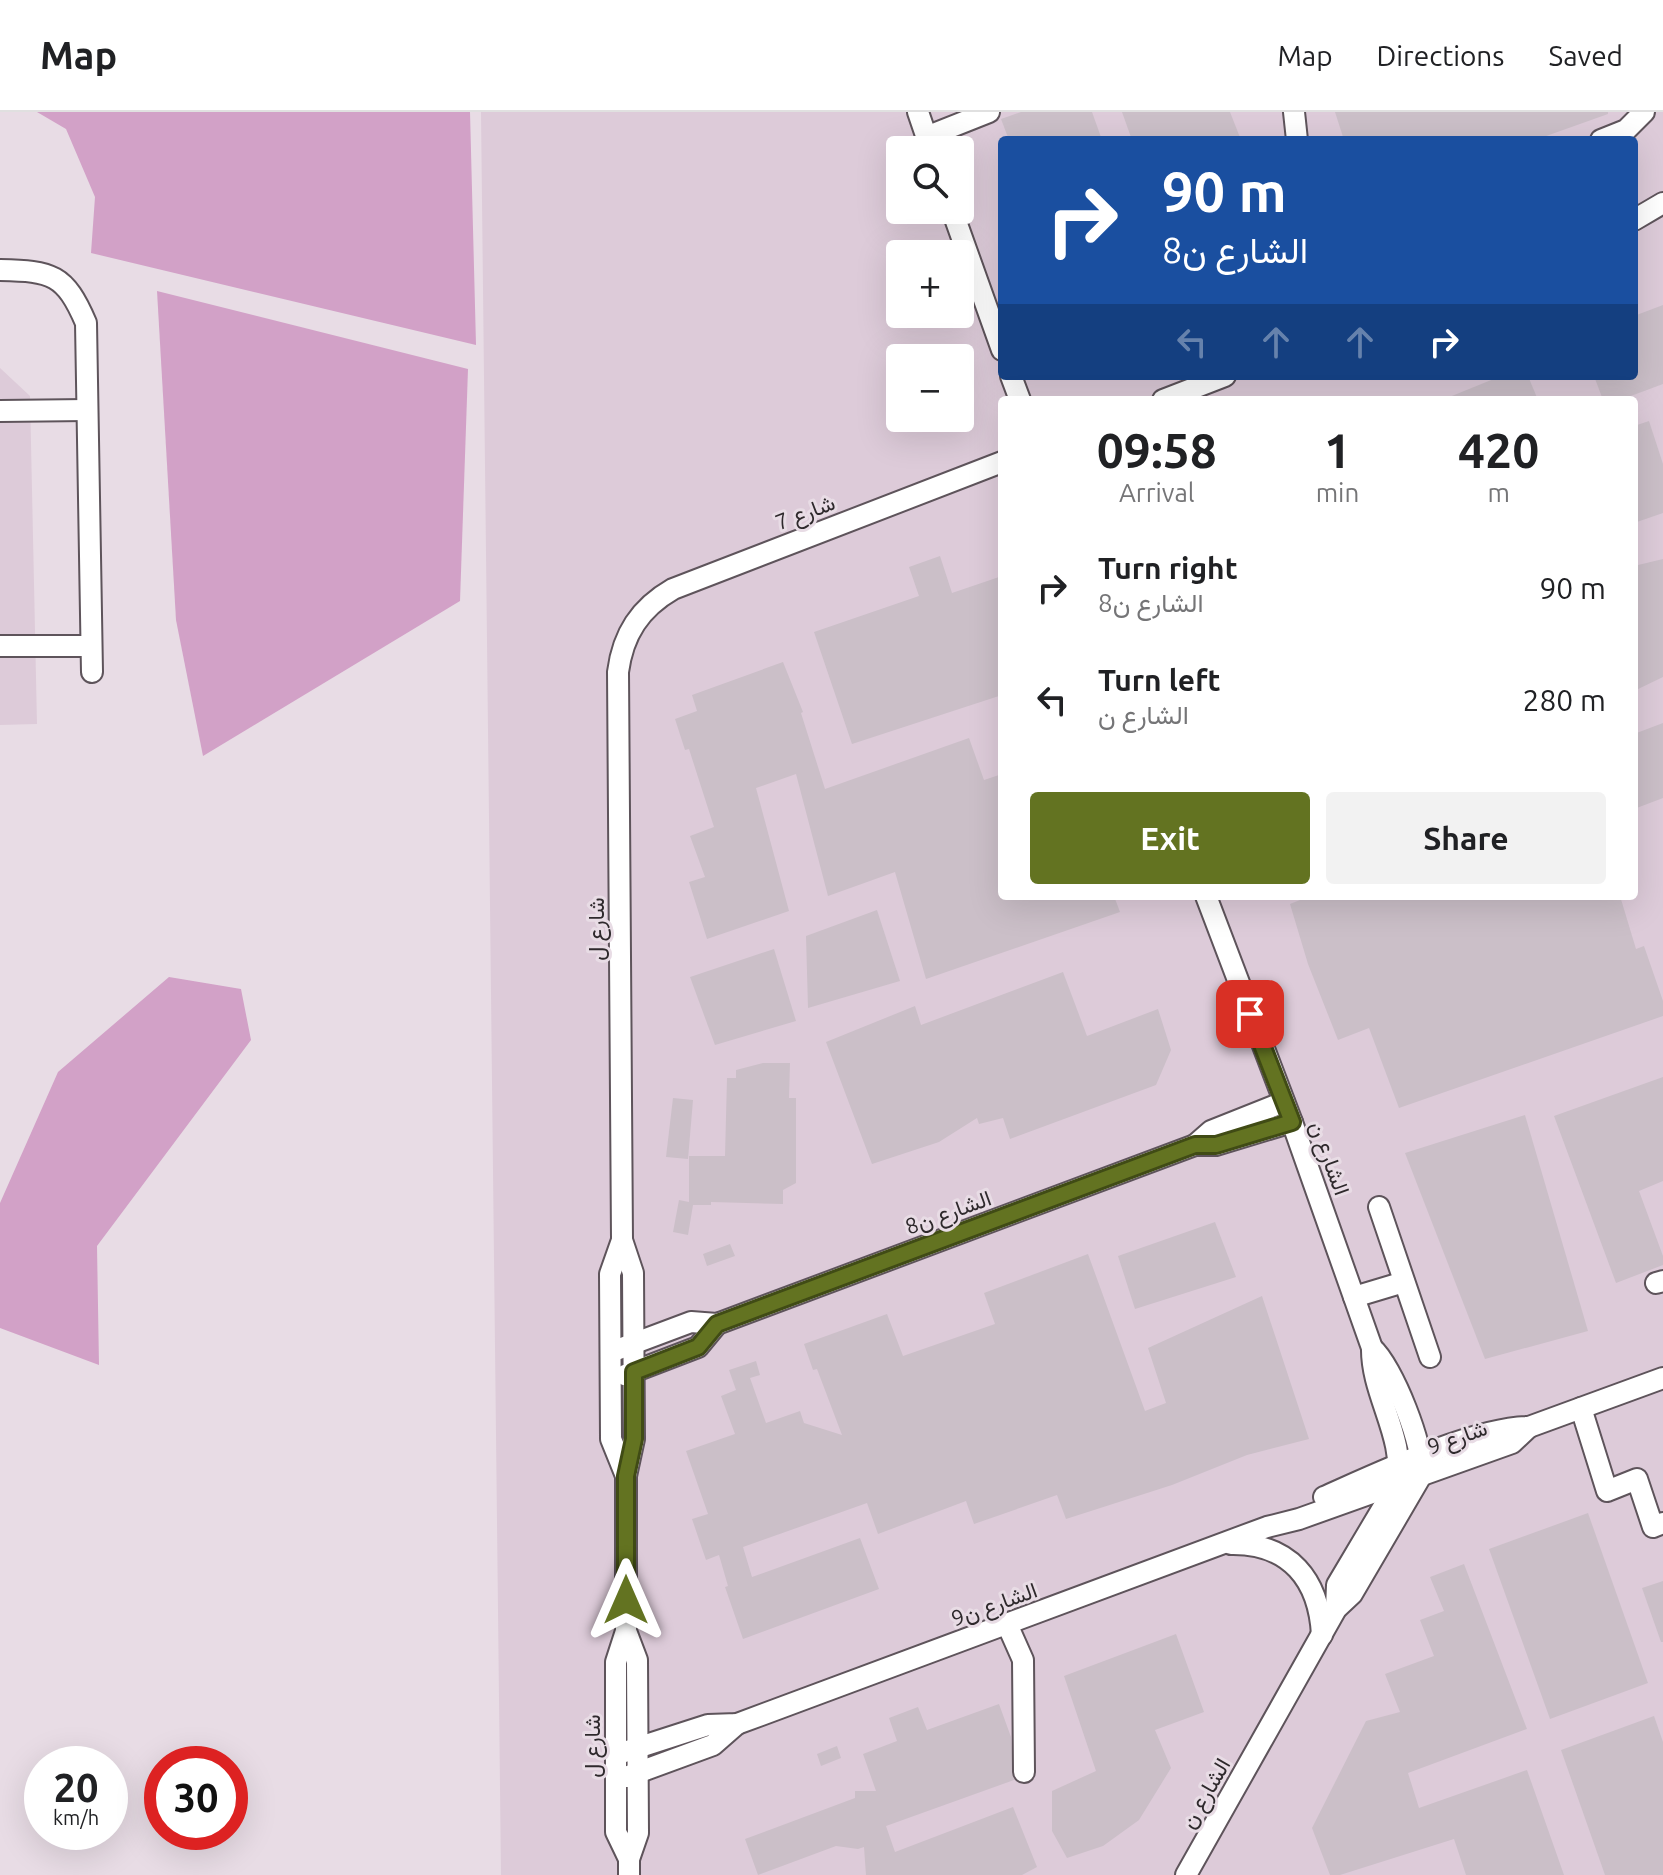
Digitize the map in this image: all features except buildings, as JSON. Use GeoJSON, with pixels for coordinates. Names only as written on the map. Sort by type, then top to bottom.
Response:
{"type":"FeatureCollection","features":[{"type":"Feature","properties":{"kind":"street"},"geometry":{"type":"LineString","coordinates":[[918,112],[926,136]]}},
{"type":"Feature","properties":{"kind":"street"},"geometry":{"type":"LineString","coordinates":[[943,136],[989,112]]}},
{"type":"Feature","properties":{"kind":"street"},"geometry":{"type":"LineString","coordinates":[[1294,112],[1297,136]]}},
{"type":"Feature","properties":{"kind":"street"},"geometry":{"type":"LineString","coordinates":[[1611,136],[1626,130],[1644,112]]}},
{"type":"Feature","properties":{"kind":"street"},"geometry":{"type":"LineString","coordinates":[[1648,217],[1663,203]]}},
{"type":"Feature","properties":{"kind":"street"},"geometry":{"type":"LineString","coordinates":[[957,224],[998,339]]}},
{"type":"Feature","properties":{"kind":"street"},"geometry":{"type":"LineString","coordinates":[[0,270],[49,273],[73,294],[86,323],[92,672]]}},
{"type":"Feature","properties":{"kind":"street"},"geometry":{"type":"LineString","coordinates":[[1173,396],[1215,380]]}},
{"type":"Feature","properties":{"kind":"street"},"geometry":{"type":"LineString","coordinates":[[0,411],[87,410]]}},
{"type":"Feature","properties":{"kind":"street","name":"شارع 7"},"geometry":{"type":"LineString","coordinates":[[635,622],[656,599],[673,589],[998,464]]}},
{"type":"Feature","properties":{"kind":"street","name":"شارع ل"},"geometry":{"type":"LineString","coordinates":[[629,1867],[616,1832],[615,1755],[616,1662],[626,1631],[626,1476],[634,1439],[633,1273],[622,1240],[618,672],[620,654],[635,622]]}},
{"type":"Feature","properties":{"kind":"street"},"geometry":{"type":"LineString","coordinates":[[0,646],[91,646]]}},
{"type":"Feature","properties":{"kind":"street","name":"الشارع ن"},"geometry":{"type":"LineString","coordinates":[[1208,900],[1292,1122],[1372,1348],[1372,1364],[1398,1474],[1337,1585],[1336,1609]]}},
{"type":"Feature","properties":{"kind":"street","name":"الشارع ن8"},"geometry":{"type":"LineString","coordinates":[[1195,1145],[1211,1131],[1284,1102]]}},
{"type":"Feature","properties":{"kind":"street","name":"الشارع ن8"},"geometry":{"type":"LineString","coordinates":[[611,1352],[691,1322],[717,1324],[1195,1145],[1216,1145],[1292,1122]]}},
{"type":"Feature","properties":{"kind":"street"},"geometry":{"type":"LineString","coordinates":[[1379,1207],[1430,1357]]}},
{"type":"Feature","properties":{"kind":"street","name":"شارع ل"},"geometry":{"type":"LineString","coordinates":[[622,1240],[610,1274],[611,1439],[626,1476]]}},
{"type":"Feature","properties":{"kind":"street"},"geometry":{"type":"LineString","coordinates":[[1354,1297],[1404,1282]]}},
{"type":"Feature","properties":{"kind":"street","name":"الشارع ن8"},"geometry":{"type":"LineString","coordinates":[[611,1380],[698,1347],[717,1324]]}},
{"type":"Feature","properties":{"kind":"street","name":"الشارع ن"},"geometry":{"type":"LineString","coordinates":[[1186,1875],[1336,1609],[1352,1594],[1421,1466],[1384,1358],[1372,1348]]}},
{"type":"Feature","properties":{"kind":"street","name":"شارع 9"},"geometry":{"type":"LineString","coordinates":[[1398,1474],[1512,1443],[1529,1427],[1663,1378]]}},
{"type":"Feature","properties":{"kind":"street"},"geometry":{"type":"LineString","coordinates":[[1581,1408],[1607,1491],[1637,1479],[1653,1527],[1663,1523]]}},
{"type":"Feature","properties":{"kind":"street","name":"الشارع ن9"},"geometry":{"type":"LineString","coordinates":[[615,1755],[708,1725],[737,1724],[1223,1544],[1267,1527],[1298,1509],[1398,1474]]}},
{"type":"Feature","properties":{"kind":"street"},"geometry":{"type":"LineString","coordinates":[[1223,1544],[1249,1544],[1274,1551],[1295,1565],[1311,1585],[1321,1609],[1322,1635]]}},
{"type":"Feature","properties":{"kind":"street"},"geometry":{"type":"LineString","coordinates":[[1007,1624],[1023,1660],[1024,1772]]}},
{"type":"Feature","properties":{"kind":"street","name":"شارع ل"},"geometry":{"type":"LineString","coordinates":[[626,1631],[637,1660],[638,1833],[629,1867]]}},
{"type":"Feature","properties":{"kind":"street","name":"الشارع ن9"},"geometry":{"type":"LineString","coordinates":[[616,1781],[713,1745],[737,1724]]}},
{"type":"Feature","properties":{"kind":"shaded area"},"geometry":{"type":"Polygon","coordinates":[[[37,112],[470,112],[476,345],[91,253],[95,197],[66,129],[37,112]]]}},
{"type":"Feature","properties":{"kind":"shaded area"},"geometry":{"type":"Polygon","coordinates":[[[481,112],[1663,112],[1663,1875],[501,1875],[481,112]]]}},
{"type":"Feature","properties":{"kind":"shaded area"},"geometry":{"type":"Polygon","coordinates":[[[157,291],[468,369],[460,601],[203,756],[176,620],[157,291]]]}},
{"type":"Feature","properties":{"kind":"shaded area"},"geometry":{"type":"Polygon","coordinates":[[[0,368],[30,396],[37,724],[0,725],[0,368]]]}},
{"type":"Feature","properties":{"kind":"shaded area"},"geometry":{"type":"Polygon","coordinates":[[[169,977],[241,989],[251,1040],[97,1246],[99,1365],[0,1328],[0,1203],[58,1072],[169,977]]]}},
{"type":"Feature","properties":{"kind":"route"},"geometry":{"type":"LineString","coordinates":[[626,1600],[626,1476],[634,1439],[634,1372],[698,1347],[717,1324],[1195,1145],[1216,1145],[1292,1122],[1250,1014]]}}]}
